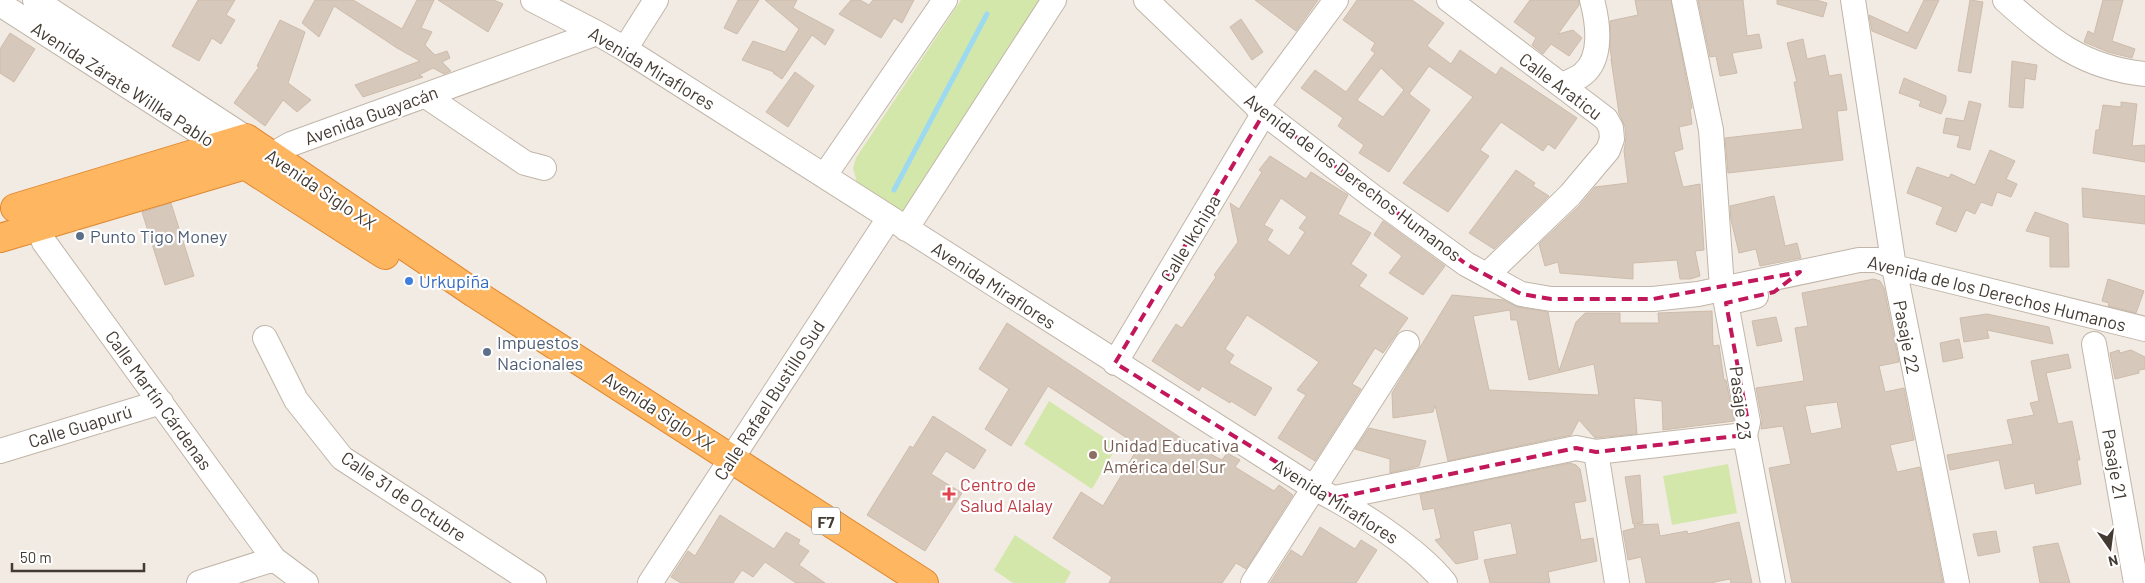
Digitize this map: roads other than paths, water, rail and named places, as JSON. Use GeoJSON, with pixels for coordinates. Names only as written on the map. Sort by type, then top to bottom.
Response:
{"type":"FeatureCollection","features":[{"type":"Feature","properties":{"kind":"highway","name":"Avenida Siglo XX"},"geometry":{"type":"LineString","coordinates":[[237,150],[270,156],[726,465],[889,583]]}},
{"type":"Feature","properties":{"kind":"highway","name":"Avenida Siglo XX"},"geometry":{"type":"LineString","coordinates":[[237,150],[726,465],[838,529],[924,583]]}},
{"type":"Feature","properties":{"kind":"highway"},"geometry":{"type":"LineString","coordinates":[[18,218],[237,150]]}},
{"type":"Feature","properties":{"kind":"street","name":"Avenida Zárate Willka Pablo"},"geometry":{"type":"LineString","coordinates":[[35,0],[237,150]]}},
{"type":"Feature","properties":{"kind":"street","name":"Avenida Miraflores"},"geometry":{"type":"LineString","coordinates":[[533,0],[625,49],[825,174],[897,223],[1116,363],[1325,493],[1405,545],[1436,572],[1445,583]]}},
{"type":"Feature","properties":{"kind":"street"},"geometry":{"type":"LineString","coordinates":[[625,49],[656,0]]}},
{"type":"Feature","properties":{"kind":"street"},"geometry":{"type":"LineString","coordinates":[[825,174],[945,0]]}},
{"type":"Feature","properties":{"kind":"street","name":"Calle Rafael Bustillo Sud"},"geometry":{"type":"LineString","coordinates":[[650,583],[726,465],[1054,0]]}},
{"type":"Feature","properties":{"kind":"street","name":"Avenida de los Derechos Humanos"},"geometry":{"type":"LineString","coordinates":[[1146,0],[1261,110],[1372,196],[1466,264],[1521,294],[1551,299],[1653,300],[1698,294],[1859,260],[1876,260],[1894,267],[2145,330]]}},
{"type":"Feature","properties":{"kind":"street","name":"Calle Ikchipa"},"geometry":{"type":"LineString","coordinates":[[1116,363],[1261,110],[1336,0]]}},
{"type":"Feature","properties":{"kind":"street","name":"Calle Araticu"},"geometry":{"type":"LineString","coordinates":[[1448,0],[1606,119],[1611,128],[1612,139],[1608,150],[1570,195],[1487,275]]}},
{"type":"Feature","properties":{"kind":"street"},"geometry":{"type":"LineString","coordinates":[[1562,86],[1583,74],[1594,59],[1597,41],[1596,13],[1592,0]]}},
{"type":"Feature","properties":{"kind":"street"},"geometry":{"type":"LineString","coordinates":[[1684,0],[1711,130],[1722,288]]}},
{"type":"Feature","properties":{"kind":"street","name":"Pasaje 22"},"geometry":{"type":"LineString","coordinates":[[1853,0],[1894,267],[1957,583]]}},
{"type":"Feature","properties":{"kind":"street"},"geometry":{"type":"LineString","coordinates":[[2005,0],[2035,28],[2094,64],[2122,72],[2145,74]]}},
{"type":"Feature","properties":{"kind":"street","name":"Avenida Zárate Willka Pablo"},"geometry":{"type":"LineString","coordinates":[[0,4],[237,150]]}},
{"type":"Feature","properties":{"kind":"street","name":"Avenida Guayacán"},"geometry":{"type":"LineString","coordinates":[[270,156],[292,144],[597,33]]}},
{"type":"Feature","properties":{"kind":"street"},"geometry":{"type":"LineString","coordinates":[[426,96],[525,164],[544,168]]}},
{"type":"Feature","properties":{"kind":"street","name":"Calle Martín Cárdenas"},"geometry":{"type":"LineString","coordinates":[[18,218],[44,242],[274,559],[306,583]]}},
{"type":"Feature","properties":{"kind":"street","name":"Pasaje 23"},"geometry":{"type":"LineString","coordinates":[[1773,583],[1744,435],[1748,422],[1726,303],[1774,292],[1800,272]]}},
{"type":"Feature","properties":{"kind":"street","name":"Calle 31 de Octubre"},"geometry":{"type":"LineString","coordinates":[[265,338],[296,400],[342,458],[534,583]]}},
{"type":"Feature","properties":{"kind":"street"},"geometry":{"type":"LineString","coordinates":[[1253,583],[1325,493],[1407,343]]}},
{"type":"Feature","properties":{"kind":"street","name":"Pasaje 21"},"geometry":{"type":"LineString","coordinates":[[2094,344],[2136,583]]}},
{"type":"Feature","properties":{"kind":"street","name":"Calle Guapurú"},"geometry":{"type":"LineString","coordinates":[[0,451],[161,402]]}},
{"type":"Feature","properties":{"kind":"street"},"geometry":{"type":"LineString","coordinates":[[1325,493],[1576,448],[1596,452],[1744,435]]}},
{"type":"Feature","properties":{"kind":"street"},"geometry":{"type":"LineString","coordinates":[[1596,452],[1617,583]]}},
{"type":"Feature","properties":{"kind":"street"},"geometry":{"type":"LineString","coordinates":[[199,583],[274,559]]}},
{"type":"Feature","properties":{"kind":"waterway"},"geometry":{"type":"LineString","coordinates":[[894,190],[987,14]]}},
{"type":"Feature","properties":{"kind":"place","name":"Punto Tigo Money"},"geometry":{"type":"Point","coordinates":[80,236]}},
{"type":"Feature","properties":{"kind":"place","name":"Urkupiña"},"geometry":{"type":"Point","coordinates":[409,281]}},
{"type":"Feature","properties":{"kind":"place","name":"Impuestos Nacionales"},"geometry":{"type":"Point","coordinates":[487,352]}},
{"type":"Feature","properties":{"kind":"place","name":"Unidad Educativa América del Sur"},"geometry":{"type":"Point","coordinates":[1093,455]}},
{"type":"Feature","properties":{"kind":"place","name":"Centro de Salud Alalay"},"geometry":{"type":"Point","coordinates":[949,494]}}]}
